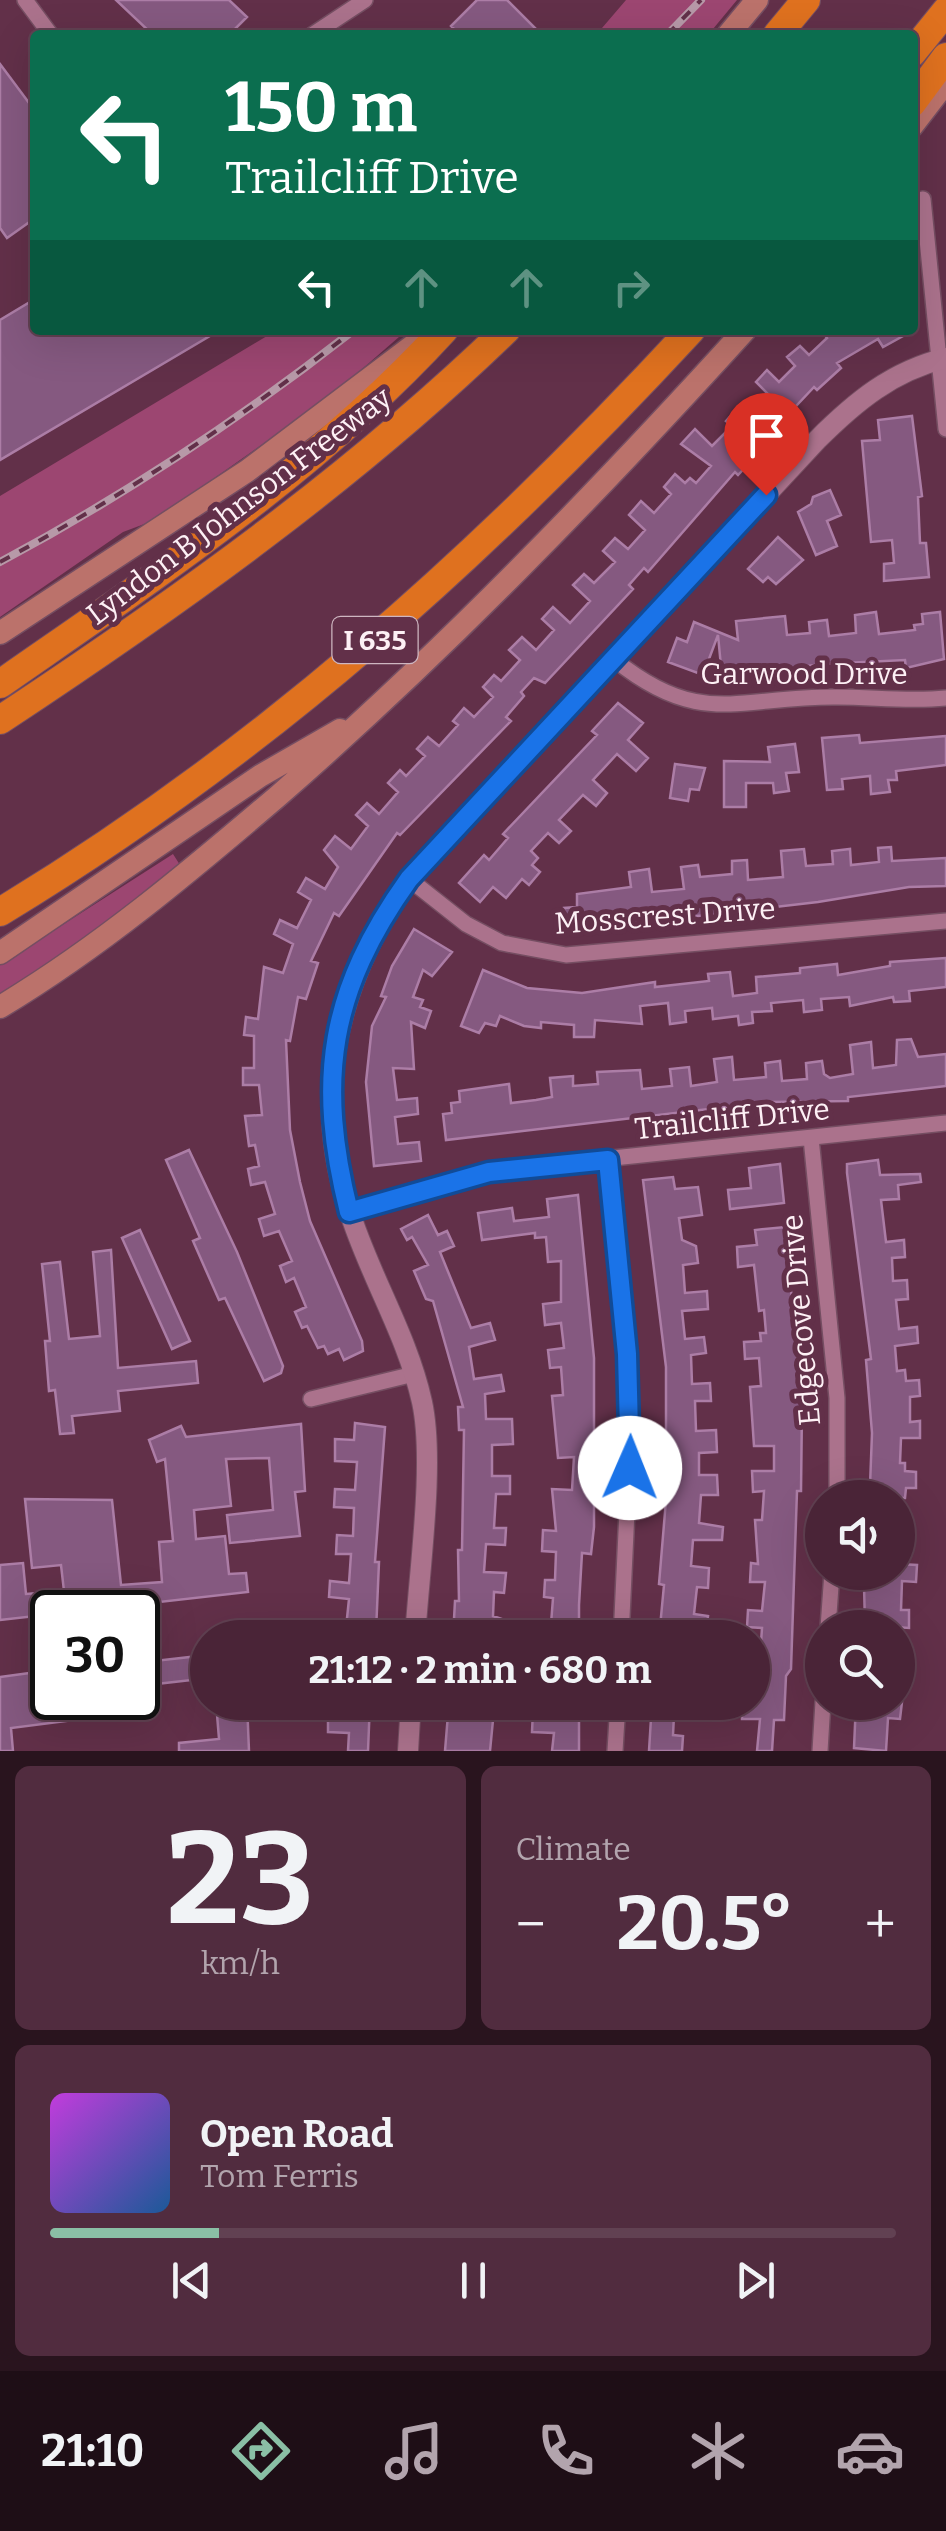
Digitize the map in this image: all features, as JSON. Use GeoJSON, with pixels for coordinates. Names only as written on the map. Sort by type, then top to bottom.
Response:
{"type":"FeatureCollection","features":[{"type":"Feature","properties":{"kind":"highway"},"geometry":{"type":"LineString","coordinates":[[782,30],[806,0]]}},
{"type":"Feature","properties":{"kind":"highway"},"geometry":{"type":"LineString","coordinates":[[918,46],[946,11]]}},
{"type":"Feature","properties":{"kind":"highway"},"geometry":{"type":"LineString","coordinates":[[918,95],[946,58]]}},
{"type":"Feature","properties":{"kind":"highway"},"geometry":{"type":"LineString","coordinates":[[0,684],[193,550],[388,392],[439,335]]}},
{"type":"Feature","properties":{"kind":"highway","name":"Lyndon B Johnson Freeway"},"geometry":{"type":"LineString","coordinates":[[0,720],[210,576],[451,383],[501,335]]}},
{"type":"Feature","properties":{"kind":"highway","name":"I 635"},"geometry":{"type":"LineString","coordinates":[[0,912],[226,757],[436,589],[574,456],[686,335]]}},
{"type":"Feature","properties":{"kind":"main road"},"geometry":{"type":"LineString","coordinates":[[732,30],[757,0]]}},
{"type":"Feature","properties":{"kind":"main road"},"geometry":{"type":"LineString","coordinates":[[918,118],[946,82]]}},
{"type":"Feature","properties":{"kind":"main road"},"geometry":{"type":"LineString","coordinates":[[0,634],[248,470],[427,335]]}},
{"type":"Feature","properties":{"kind":"main road"},"geometry":{"type":"LineString","coordinates":[[0,1006],[141,911],[369,716],[551,538],[740,335]]}},
{"type":"Feature","properties":{"kind":"main road"},"geometry":{"type":"LineString","coordinates":[[0,953],[260,776],[369,716]]}},
{"type":"Feature","properties":{"kind":"street"},"geometry":{"type":"LineString","coordinates":[[25,0],[48,30]]}},
{"type":"Feature","properties":{"kind":"street"},"geometry":{"type":"LineString","coordinates":[[320,30],[365,0]]}},
{"type":"Feature","properties":{"kind":"street"},"geometry":{"type":"LineString","coordinates":[[923,199],[946,429]]}},
{"type":"Feature","properties":{"kind":"street"},"geometry":{"type":"LineString","coordinates":[[416,1620],[425,1427],[414,1374],[349,1212],[330,1110],[333,1053],[354,975],[384,914],[409,879],[848,409],[900,373],[942,359]]}},
{"type":"Feature","properties":{"kind":"street","name":"Garwood Drive"},"geometry":{"type":"LineString","coordinates":[[615,660],[649,687],[680,701],[711,706],[798,698],[946,698]]}},
{"type":"Feature","properties":{"kind":"street","name":"Mosscrest Drive"},"geometry":{"type":"LineString","coordinates":[[409,879],[466,924],[502,943],[566,955],[946,920]]}},
{"type":"Feature","properties":{"kind":"street","name":"Trailcliff Drive"},"geometry":{"type":"LineString","coordinates":[[349,1212],[489,1172],[946,1123]]}},
{"type":"Feature","properties":{"kind":"street","name":"Edgecove Drive"},"geometry":{"type":"LineString","coordinates":[[811,1138],[838,1398],[837,1480]]}},
{"type":"Feature","properties":{"kind":"street"},"geometry":{"type":"LineString","coordinates":[[608,1160],[631,1426],[622,1620]]}},
{"type":"Feature","properties":{"kind":"street"},"geometry":{"type":"LineString","coordinates":[[311,1399],[414,1374]]}},
{"type":"Feature","properties":{"kind":"street"},"geometry":{"type":"LineString","coordinates":[[408,1751],[410,1720]]}},
{"type":"Feature","properties":{"kind":"street"},"geometry":{"type":"LineString","coordinates":[[615,1751],[617,1720]]}},
{"type":"Feature","properties":{"kind":"street"},"geometry":{"type":"LineString","coordinates":[[820,1751],[822,1720]]}},
{"type":"Feature","properties":{"kind":"shaded area"},"geometry":{"type":"Polygon","coordinates":[[[626,0],[737,0],[712,30],[600,30],[626,0]]]}},
{"type":"Feature","properties":{"kind":"shaded area"},"geometry":{"type":"Polygon","coordinates":[[[269,335],[401,335],[331,396],[155,520],[123,532],[0,617],[0,496],[269,335]]]}},
{"type":"Feature","properties":{"kind":"shaded area"},"geometry":{"type":"Polygon","coordinates":[[[173,854],[180,865],[74,946],[0,994],[0,965],[173,854]]]}},
{"type":"Feature","properties":{"kind":"building"},"geometry":{"type":"Polygon","coordinates":[[[116,0],[229,0],[247,17],[234,30],[148,30],[116,0]]]}},
{"type":"Feature","properties":{"kind":"building"},"geometry":{"type":"Polygon","coordinates":[[[477,0],[507,0],[537,30],[455,30],[451,26],[477,0]]]}},
{"type":"Feature","properties":{"kind":"building"},"geometry":{"type":"Polygon","coordinates":[[[0,64],[30,104],[30,222],[7,238],[0,228],[0,64]]]}},
{"type":"Feature","properties":{"kind":"building"},"geometry":{"type":"Polygon","coordinates":[[[30,302],[30,335],[212,335],[0,460],[0,320],[30,302]]]}},
{"type":"Feature","properties":{"kind":"building"},"geometry":{"type":"Polygon","coordinates":[[[825,335],[905,335],[883,347],[878,339],[837,363],[841,368],[817,390],[814,387],[783,420],[786,423],[738,475],[735,472],[648,572],[644,568],[629,585],[633,589],[545,683],[534,678],[521,692],[524,696],[506,717],[511,721],[400,835],[397,833],[339,916],[334,913],[311,961],[318,963],[306,999],[298,997],[290,1041],[286,1040],[290,1130],[300,1182],[310,1221],[362,1341],[363,1351],[344,1360],[339,1349],[328,1354],[324,1346],[318,1348],[307,1326],[302,1328],[295,1312],[306,1307],[294,1278],[286,1282],[280,1266],[292,1261],[279,1231],[264,1236],[259,1219],[275,1214],[265,1182],[251,1185],[248,1169],[259,1166],[255,1145],[249,1146],[245,1116],[262,1115],[259,1085],[243,1085],[243,1068],[254,1068],[254,1036],[244,1035],[246,1017],[258,1019],[264,967],[283,973],[293,944],[274,934],[280,920],[297,928],[311,900],[298,892],[306,878],[325,889],[338,867],[324,850],[335,836],[351,849],[368,826],[356,815],[367,803],[379,814],[398,792],[388,783],[400,770],[406,776],[425,756],[417,749],[428,737],[439,746],[458,725],[453,721],[464,708],[474,717],[493,697],[483,687],[494,675],[501,681],[520,660],[509,650],[522,637],[536,650],[554,630],[542,619],[553,607],[570,623],[590,601],[573,585],[584,574],[594,583],[615,562],[603,551],[615,538],[628,549],[645,530],[629,515],[641,501],[654,513],[671,494],[664,487],[675,474],[685,483],[690,478],[696,483],[711,466],[681,444],[695,429],[712,446],[732,426],[726,421],[740,405],[750,414],[768,394],[756,382],[767,370],[779,382],[795,366],[787,357],[800,346],[809,355],[827,338],[825,335]]]}},
{"type":"Feature","properties":{"kind":"building"},"geometry":{"type":"Polygon","coordinates":[[[912,416],[922,496],[918,497],[920,543],[926,543],[929,577],[884,581],[884,564],[894,563],[892,540],[871,542],[862,441],[880,440],[878,420],[912,416]]]}},
{"type":"Feature","properties":{"kind":"building"},"geometry":{"type":"Polygon","coordinates":[[[830,490],[841,515],[827,521],[837,546],[816,555],[798,512],[811,504],[813,497],[830,490]]]}},
{"type":"Feature","properties":{"kind":"building"},"geometry":{"type":"Polygon","coordinates":[[[778,537],[803,560],[776,584],[768,577],[763,582],[748,569],[778,537]]]}},
{"type":"Feature","properties":{"kind":"building"},"geometry":{"type":"Polygon","coordinates":[[[876,612],[879,634],[915,630],[914,625],[923,624],[922,614],[940,612],[944,659],[906,668],[905,660],[823,664],[722,677],[718,635],[703,675],[668,662],[677,638],[687,642],[694,622],[738,640],[736,621],[785,616],[787,635],[810,633],[809,622],[827,620],[829,636],[856,633],[855,615],[876,612]]]}},
{"type":"Feature","properties":{"kind":"building"},"geometry":{"type":"Polygon","coordinates":[[[618,703],[643,723],[628,740],[648,758],[636,771],[617,754],[593,780],[607,793],[596,806],[583,795],[559,820],[571,831],[559,843],[548,833],[531,851],[538,858],[532,865],[540,872],[529,885],[522,879],[506,898],[493,887],[480,902],[459,883],[484,855],[489,860],[508,838],[503,834],[597,735],[592,731],[618,703]]]}},
{"type":"Feature","properties":{"kind":"building"},"geometry":{"type":"Polygon","coordinates":[[[859,735],[860,743],[946,736],[946,765],[896,771],[897,780],[888,780],[890,792],[871,794],[870,776],[842,779],[843,789],[827,790],[822,738],[859,735]]]}},
{"type":"Feature","properties":{"kind":"building"},"geometry":{"type":"Polygon","coordinates":[[[795,744],[799,772],[786,773],[789,791],[774,793],[773,783],[746,783],[746,807],[724,807],[724,761],[770,762],[768,747],[795,744]]]}},
{"type":"Feature","properties":{"kind":"building"},"geometry":{"type":"Polygon","coordinates":[[[675,764],[705,768],[699,790],[690,789],[688,801],[670,798],[675,764]]]}},
{"type":"Feature","properties":{"kind":"building"},"geometry":{"type":"Polygon","coordinates":[[[891,847],[892,861],[946,858],[946,886],[909,887],[621,925],[566,926],[564,908],[577,907],[577,894],[631,887],[629,872],[649,869],[652,892],[684,889],[681,867],[698,865],[700,877],[732,874],[732,861],[747,860],[748,880],[783,877],[781,851],[804,849],[806,866],[833,864],[832,851],[850,849],[851,865],[879,862],[878,848],[891,847]]]}},
{"type":"Feature","properties":{"kind":"building"},"geometry":{"type":"Polygon","coordinates":[[[414,929],[452,952],[432,976],[423,970],[413,997],[423,1000],[420,1007],[431,1011],[425,1028],[411,1022],[414,1069],[393,1068],[397,1100],[417,1098],[418,1114],[395,1117],[398,1144],[419,1142],[421,1161],[374,1166],[366,1082],[372,1026],[386,997],[381,996],[392,966],[414,929]]]}},
{"type":"Feature","properties":{"kind":"building"},"geometry":{"type":"Polygon","coordinates":[[[946,958],[946,987],[909,991],[910,1001],[894,1002],[893,997],[850,1006],[849,997],[821,999],[822,1010],[804,1012],[803,1000],[771,1003],[772,1011],[752,1012],[753,1023],[739,1025],[738,1016],[713,1019],[712,1008],[685,1011],[686,1022],[670,1024],[668,1003],[640,1006],[642,1024],[595,1020],[594,1037],[574,1037],[574,1025],[541,1022],[541,1028],[524,1026],[500,1016],[496,1026],[485,1023],[479,1033],[461,1026],[483,970],[527,988],[582,993],[655,982],[655,987],[709,981],[708,974],[730,972],[733,996],[757,993],[756,977],[800,973],[800,968],[837,964],[838,975],[890,966],[890,962],[946,958]]]}},
{"type":"Feature","properties":{"kind":"building"},"geometry":{"type":"Polygon","coordinates":[[[911,1039],[918,1057],[946,1054],[946,1086],[848,1097],[848,1101],[769,1102],[446,1140],[443,1114],[452,1113],[451,1103],[460,1102],[459,1091],[509,1084],[511,1103],[552,1097],[550,1078],[573,1076],[573,1086],[598,1084],[597,1072],[640,1070],[642,1089],[672,1086],[670,1069],[689,1067],[691,1086],[717,1082],[714,1059],[732,1057],[734,1080],[766,1077],[765,1063],[780,1061],[782,1081],[807,1079],[806,1063],[822,1061],[824,1074],[830,1078],[853,1074],[850,1045],[871,1042],[873,1068],[896,1065],[897,1040],[911,1039]]]}},
{"type":"Feature","properties":{"kind":"building"},"geometry":{"type":"Polygon","coordinates":[[[189,1150],[237,1252],[283,1366],[281,1373],[264,1381],[225,1298],[219,1300],[193,1241],[200,1238],[166,1160],[189,1150]]]}},
{"type":"Feature","properties":{"kind":"building"},"geometry":{"type":"Polygon","coordinates":[[[878,1160],[880,1175],[920,1174],[921,1182],[898,1185],[899,1199],[881,1200],[886,1242],[904,1240],[905,1257],[892,1258],[893,1281],[907,1280],[908,1299],[896,1300],[899,1329],[917,1327],[918,1343],[895,1346],[897,1371],[905,1370],[906,1381],[919,1380],[920,1396],[910,1397],[910,1422],[920,1421],[920,1438],[901,1438],[900,1463],[905,1463],[905,1471],[916,1472],[916,1488],[915,1480],[870,1480],[872,1433],[866,1360],[871,1359],[847,1164],[878,1160]]]}},
{"type":"Feature","properties":{"kind":"building"},"geometry":{"type":"Polygon","coordinates":[[[780,1164],[784,1203],[730,1209],[728,1190],[751,1188],[749,1168],[780,1164]]]}},
{"type":"Feature","properties":{"kind":"building"},"geometry":{"type":"Polygon","coordinates":[[[673,1177],[675,1189],[698,1187],[702,1215],[679,1218],[682,1240],[696,1246],[698,1263],[683,1265],[685,1293],[707,1291],[708,1309],[682,1311],[685,1339],[704,1337],[706,1353],[691,1355],[692,1384],[710,1383],[711,1401],[695,1401],[696,1431],[716,1430],[717,1452],[699,1453],[699,1475],[717,1475],[718,1495],[701,1495],[699,1523],[723,1527],[722,1540],[693,1540],[691,1566],[709,1568],[708,1588],[697,1587],[694,1614],[708,1616],[708,1620],[661,1620],[666,1367],[643,1180],[673,1177]]]}},
{"type":"Feature","properties":{"kind":"building"},"geometry":{"type":"Polygon","coordinates":[[[578,1195],[594,1358],[594,1527],[591,1554],[582,1553],[579,1620],[551,1620],[553,1598],[544,1597],[545,1580],[555,1580],[556,1552],[542,1551],[543,1530],[556,1531],[552,1489],[572,1490],[574,1457],[558,1458],[552,1396],[563,1395],[561,1367],[550,1368],[548,1350],[564,1348],[561,1323],[545,1325],[543,1304],[561,1302],[561,1261],[548,1262],[546,1237],[535,1238],[535,1233],[482,1240],[478,1213],[512,1208],[514,1221],[549,1217],[547,1199],[578,1195]]]}},
{"type":"Feature","properties":{"kind":"building"},"geometry":{"type":"Polygon","coordinates":[[[428,1215],[438,1235],[447,1231],[454,1246],[440,1252],[471,1328],[490,1323],[495,1340],[469,1347],[474,1379],[501,1375],[504,1391],[485,1394],[486,1419],[512,1419],[513,1444],[492,1445],[492,1476],[510,1476],[510,1494],[496,1494],[494,1528],[506,1528],[505,1545],[486,1544],[484,1572],[506,1573],[504,1593],[494,1592],[493,1616],[504,1620],[454,1620],[455,1601],[459,1601],[458,1550],[462,1550],[464,1430],[459,1430],[458,1407],[463,1407],[433,1301],[426,1299],[414,1271],[428,1265],[412,1237],[407,1240],[401,1229],[428,1215]]]}},
{"type":"Feature","properties":{"kind":"building"},"geometry":{"type":"Polygon","coordinates":[[[785,1227],[802,1407],[791,1669],[786,1676],[784,1720],[774,1720],[772,1751],[757,1751],[760,1720],[770,1720],[770,1620],[747,1620],[748,1610],[762,1611],[765,1582],[750,1582],[751,1563],[758,1564],[755,1520],[762,1520],[764,1491],[753,1492],[752,1471],[774,1471],[774,1446],[754,1446],[750,1387],[761,1386],[759,1358],[745,1359],[744,1342],[761,1341],[760,1333],[766,1333],[764,1310],[759,1311],[754,1265],[738,1267],[737,1247],[757,1245],[755,1230],[785,1227]]]}},
{"type":"Feature","properties":{"kind":"building"},"geometry":{"type":"Polygon","coordinates":[[[140,1230],[190,1341],[172,1349],[122,1238],[140,1230]]]}},
{"type":"Feature","properties":{"kind":"building"},"geometry":{"type":"Polygon","coordinates":[[[111,1250],[118,1368],[196,1361],[198,1383],[118,1391],[120,1411],[72,1416],[74,1433],[60,1434],[55,1390],[49,1391],[45,1341],[50,1341],[42,1264],[60,1262],[69,1339],[100,1336],[93,1252],[111,1250]]]}},
{"type":"Feature","properties":{"kind":"building"},"geometry":{"type":"Polygon","coordinates":[[[355,1423],[385,1427],[375,1562],[379,1562],[377,1620],[347,1620],[349,1599],[329,1597],[330,1581],[349,1583],[351,1554],[336,1554],[337,1535],[353,1536],[354,1508],[334,1507],[335,1489],[355,1490],[357,1462],[335,1461],[335,1439],[354,1440],[355,1423]]]}},
{"type":"Feature","properties":{"kind":"building"},"geometry":{"type":"Polygon","coordinates":[[[301,1424],[305,1491],[295,1492],[300,1536],[230,1543],[227,1515],[273,1510],[269,1458],[226,1459],[231,1506],[194,1510],[196,1539],[225,1536],[229,1574],[246,1573],[248,1592],[160,1602],[160,1590],[64,1590],[61,1565],[32,1568],[25,1499],[112,1500],[121,1585],[162,1582],[159,1542],[173,1541],[165,1459],[157,1462],[149,1440],[181,1426],[186,1437],[301,1424]]]}},
{"type":"Feature","properties":{"kind":"building"},"geometry":{"type":"Polygon","coordinates":[[[23,1563],[26,1594],[30,1594],[30,1617],[0,1620],[0,1565],[23,1563]]]}},
{"type":"Feature","properties":{"kind":"building"},"geometry":{"type":"Polygon","coordinates":[[[864,1590],[902,1590],[901,1610],[865,1610],[864,1590]]]}},
{"type":"Feature","properties":{"kind":"building"},"geometry":{"type":"Polygon","coordinates":[[[190,1657],[190,1680],[160,1684],[160,1660],[190,1657]]]}},
{"type":"Feature","properties":{"kind":"building"},"geometry":{"type":"Polygon","coordinates":[[[30,1673],[30,1720],[74,1720],[11,1728],[13,1751],[0,1751],[0,1677],[30,1673]]]}},
{"type":"Feature","properties":{"kind":"building"},"geometry":{"type":"Polygon","coordinates":[[[217,1720],[248,1720],[249,1751],[179,1751],[179,1743],[219,1739],[217,1720]]]}},
{"type":"Feature","properties":{"kind":"building"},"geometry":{"type":"Polygon","coordinates":[[[328,1720],[369,1720],[368,1751],[348,1751],[349,1733],[328,1732],[328,1720]]]}},
{"type":"Feature","properties":{"kind":"building"},"geometry":{"type":"Polygon","coordinates":[[[448,1720],[493,1720],[490,1751],[445,1751],[448,1720]]]}},
{"type":"Feature","properties":{"kind":"building"},"geometry":{"type":"Polygon","coordinates":[[[533,1720],[579,1720],[579,1751],[552,1751],[554,1733],[532,1732],[533,1720]]]}},
{"type":"Feature","properties":{"kind":"building"},"geometry":{"type":"Polygon","coordinates":[[[651,1720],[674,1720],[673,1735],[683,1736],[682,1751],[649,1751],[651,1720]]]}},
{"type":"Feature","properties":{"kind":"building"},"geometry":{"type":"Polygon","coordinates":[[[855,1720],[888,1720],[886,1751],[854,1748],[855,1720]]]}},
{"type":"Feature","properties":{"kind":"railway"},"geometry":{"type":"LineString","coordinates":[[672,30],[701,0]]}},
{"type":"Feature","properties":{"kind":"railway"},"geometry":{"type":"LineString","coordinates":[[0,562],[182,454],[347,335]]}},
{"type":"Feature","properties":{"kind":"route"},"geometry":{"type":"LineString","coordinates":[[630,1468],[627,1354],[608,1160],[489,1172],[349,1212],[336,1160],[330,1110],[333,1053],[354,975],[384,914],[409,879],[766,495]]}}]}
